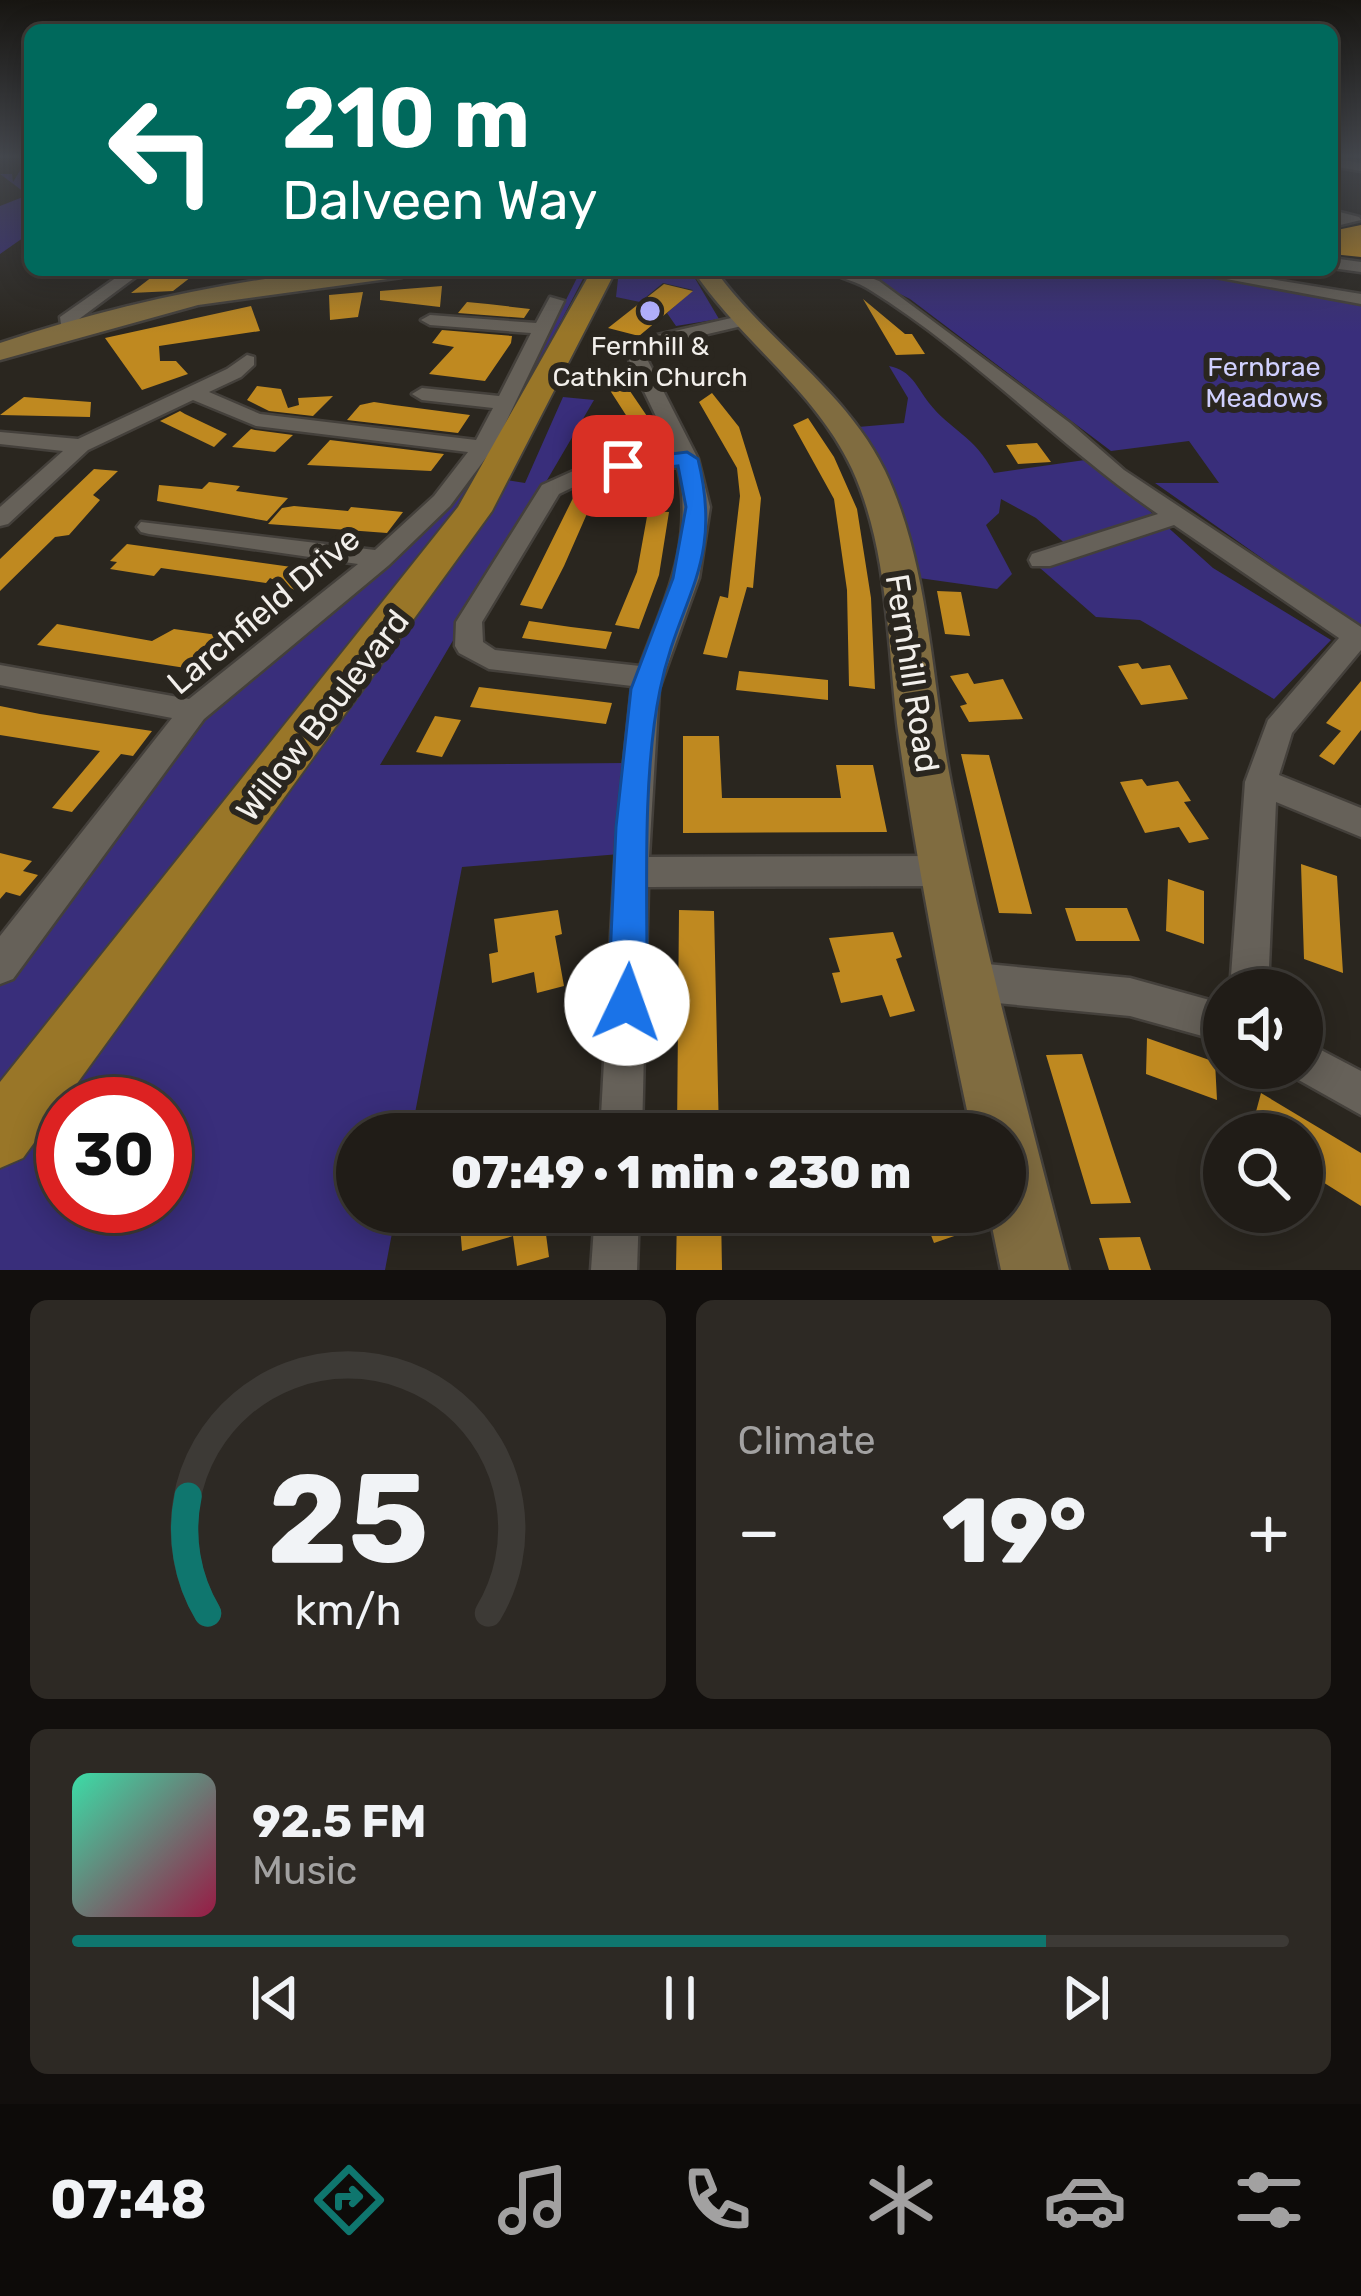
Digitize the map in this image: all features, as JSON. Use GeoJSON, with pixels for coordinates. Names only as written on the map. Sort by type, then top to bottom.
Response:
{"type":"FeatureCollection","features":[{"type":"Feature","properties":{"kind":"main road","name":"Willow Boulevard"},"geometry":{"type":"LineString","coordinates":[[0,1135],[461,530],[601,276]]}},
{"type":"Feature","properties":{"kind":"street"},"geometry":{"type":"LineString","coordinates":[[68,328],[66,322],[128,276]]}},
{"type":"Feature","properties":{"kind":"street"},"geometry":{"type":"LineString","coordinates":[[0,352],[68,328],[275,278],[307,276]]}},
{"type":"Feature","properties":{"kind":"street","name":"Fernhill Road"},"geometry":{"type":"LineString","coordinates":[[708,276],[740,322],[816,389],[868,468],[892,533],[946,872],[998,1113]]}},
{"type":"Feature","properties":{"kind":"street"},"geometry":{"type":"LineString","coordinates":[[852,276],[873,284],[1063,427],[1115,475],[1180,514],[1359,639],[1279,728],[1261,782],[1250,969]]}},
{"type":"Feature","properties":{"kind":"street"},"geometry":{"type":"LineString","coordinates":[[1222,276],[1361,299]]}},
{"type":"Feature","properties":{"kind":"street","name":"Larchfield Drive"},"geometry":{"type":"LineString","coordinates":[[4,954],[194,711],[380,559],[442,501],[482,448],[556,301]]}},
{"type":"Feature","properties":{"kind":"street"},"geometry":{"type":"LineString","coordinates":[[430,320],[542,329]]}},
{"type":"Feature","properties":{"kind":"street"},"geometry":{"type":"LineString","coordinates":[[622,1113],[633,827],[648,677],[696,541],[698,507],[687,459],[638,360],[658,340],[740,322]]}},
{"type":"Feature","properties":{"kind":"street"},"geometry":{"type":"LineString","coordinates":[[0,519],[81,446],[234,373],[247,361]]}},
{"type":"Feature","properties":{"kind":"street"},"geometry":{"type":"LineString","coordinates":[[190,392],[219,409],[256,420],[482,448]]}},
{"type":"Feature","properties":{"kind":"street"},"geometry":{"type":"LineString","coordinates":[[422,394],[506,403]]}},
{"type":"Feature","properties":{"kind":"street"},"geometry":{"type":"LineString","coordinates":[[0,438],[81,446]]}},
{"type":"Feature","properties":{"kind":"street"},"geometry":{"type":"LineString","coordinates":[[648,677],[489,659],[469,646],[469,622],[550,490],[591,470],[687,459]]}},
{"type":"Feature","properties":{"kind":"street"},"geometry":{"type":"LineString","coordinates":[[1041,560],[1180,514]]}},
{"type":"Feature","properties":{"kind":"street"},"geometry":{"type":"LineString","coordinates":[[149,527],[380,559]]}},
{"type":"Feature","properties":{"kind":"street"},"geometry":{"type":"LineString","coordinates":[[0,675],[194,711]]}},
{"type":"Feature","properties":{"kind":"street"},"geometry":{"type":"LineString","coordinates":[[1261,782],[1361,823]]}},
{"type":"Feature","properties":{"kind":"street"},"geometry":{"type":"LineString","coordinates":[[634,872],[946,872]]}},
{"type":"Feature","properties":{"kind":"street"},"geometry":{"type":"LineString","coordinates":[[967,981],[1130,997],[1203,1017]]}},
{"type":"Feature","properties":{"kind":"street"},"geometry":{"type":"LineString","coordinates":[[1323,1072],[1361,1094]]}},
{"type":"Feature","properties":{"kind":"street"},"geometry":{"type":"LineString","coordinates":[[1026,1232],[1035,1270]]}},
{"type":"Feature","properties":{"kind":"street"},"geometry":{"type":"LineString","coordinates":[[614,1270],[616,1233]]}},
{"type":"Feature","properties":{"kind":"green space"},"geometry":{"type":"Polygon","coordinates":[[[0,214],[24,214],[24,237],[0,254],[0,214]]]}},
{"type":"Feature","properties":{"kind":"green space"},"geometry":{"type":"Polygon","coordinates":[[[578,276],[584,276],[480,476],[525,483],[563,397],[594,400],[380,765],[625,763],[620,854],[462,867],[415,1113],[336,1113],[336,1233],[392,1233],[385,1270],[0,1270],[0,985],[185,738],[248,672],[433,518],[513,405],[578,276]]]}},
{"type":"Feature","properties":{"kind":"green space"},"geometry":{"type":"Polygon","coordinates":[[[618,276],[694,276],[719,319],[676,326],[667,313],[693,290],[663,283],[640,302],[616,297],[618,276]]]}},
{"type":"Feature","properties":{"kind":"green space","name":"Fernbrae Meadows"},"geometry":{"type":"Polygon","coordinates":[[[864,276],[1204,276],[1361,302],[1361,628],[1155,483],[1219,483],[1189,441],[1111,451],[910,299],[864,276]]]}},
{"type":"Feature","properties":{"kind":"green space"},"geometry":{"type":"Polygon","coordinates":[[[889,366],[908,375],[994,473],[1092,459],[1213,568],[1331,640],[1274,699],[1140,620],[1096,617],[1040,568],[1077,554],[1036,518],[1001,499],[999,513],[986,525],[1012,574],[997,589],[919,578],[890,483],[858,427],[904,423],[908,398],[889,366]]]}},
{"type":"Feature","properties":{"kind":"building"},"geometry":{"type":"Polygon","coordinates":[[[1361,225],[1361,257],[1338,255],[1338,230],[1361,225]]]}},
{"type":"Feature","properties":{"kind":"building"},"geometry":{"type":"Polygon","coordinates":[[[153,276],[192,276],[173,291],[131,293],[153,276]]]}},
{"type":"Feature","properties":{"kind":"building","name":"Fernhill & Cathkin Church"},"geometry":{"type":"Polygon","coordinates":[[[664,284],[693,291],[639,336],[608,328],[664,284]]]}},
{"type":"Feature","properties":{"kind":"building"},"geometry":{"type":"Polygon","coordinates":[[[442,286],[440,307],[380,300],[380,291],[442,286]]]}},
{"type":"Feature","properties":{"kind":"building"},"geometry":{"type":"Polygon","coordinates":[[[363,292],[358,317],[330,320],[329,295],[363,292]]]}},
{"type":"Feature","properties":{"kind":"building"},"geometry":{"type":"Polygon","coordinates":[[[863,299],[905,334],[912,334],[925,354],[896,355],[863,299]]]}},
{"type":"Feature","properties":{"kind":"building"},"geometry":{"type":"Polygon","coordinates":[[[467,302],[530,309],[524,318],[458,313],[467,302]]]}},
{"type":"Feature","properties":{"kind":"building"},"geometry":{"type":"Polygon","coordinates":[[[251,306],[260,331],[159,346],[160,361],[176,361],[188,374],[142,390],[105,338],[251,306]]]}},
{"type":"Feature","properties":{"kind":"building"},"geometry":{"type":"Polygon","coordinates":[[[442,330],[512,336],[485,381],[429,374],[454,347],[432,343],[442,330]]]}},
{"type":"Feature","properties":{"kind":"building"},"geometry":{"type":"Polygon","coordinates":[[[617,372],[651,422],[633,426],[604,381],[617,372]]]}},
{"type":"Feature","properties":{"kind":"building"},"geometry":{"type":"Polygon","coordinates":[[[257,386],[281,389],[288,408],[299,405],[298,398],[333,396],[313,416],[269,411],[247,400],[257,386]]]}},
{"type":"Feature","properties":{"kind":"building"},"geometry":{"type":"Polygon","coordinates":[[[712,393],[739,427],[761,498],[753,588],[747,587],[727,658],[703,654],[720,596],[728,598],[740,496],[737,468],[699,402],[712,393]]]}},
{"type":"Feature","properties":{"kind":"building"},"geometry":{"type":"Polygon","coordinates":[[[24,397],[91,402],[90,417],[0,415],[24,397]]]}},
{"type":"Feature","properties":{"kind":"building"},"geometry":{"type":"Polygon","coordinates":[[[374,402],[470,415],[458,433],[347,420],[360,405],[374,402]]]}},
{"type":"Feature","properties":{"kind":"building"},"geometry":{"type":"Polygon","coordinates":[[[180,411],[227,434],[214,447],[160,421],[180,411]]]}},
{"type":"Feature","properties":{"kind":"building"},"geometry":{"type":"Polygon","coordinates":[[[808,418],[834,457],[857,509],[871,598],[875,689],[849,686],[847,590],[834,499],[793,425],[808,418]]]}},
{"type":"Feature","properties":{"kind":"building"},"geometry":{"type":"Polygon","coordinates":[[[251,429],[293,435],[275,452],[232,447],[251,429]]]}},
{"type":"Feature","properties":{"kind":"building"},"geometry":{"type":"Polygon","coordinates":[[[330,440],[444,454],[431,471],[307,465],[330,440]]]}},
{"type":"Feature","properties":{"kind":"building"},"geometry":{"type":"Polygon","coordinates":[[[1037,443],[1051,462],[1018,464],[1006,445],[1037,443]]]}},
{"type":"Feature","properties":{"kind":"building"},"geometry":{"type":"Polygon","coordinates":[[[94,469],[118,471],[93,495],[100,500],[69,535],[55,537],[0,591],[0,559],[94,469]]]}},
{"type":"Feature","properties":{"kind":"building"},"geometry":{"type":"Polygon","coordinates":[[[209,482],[288,498],[267,521],[157,501],[159,485],[202,489],[209,482]]]}},
{"type":"Feature","properties":{"kind":"building"},"geometry":{"type":"Polygon","coordinates":[[[573,498],[593,500],[564,566],[542,609],[520,605],[573,498]]]}},
{"type":"Feature","properties":{"kind":"building"},"geometry":{"type":"Polygon","coordinates":[[[282,508],[403,512],[387,533],[268,524],[282,508]]]}},
{"type":"Feature","properties":{"kind":"building"},"geometry":{"type":"Polygon","coordinates":[[[648,511],[669,512],[659,575],[639,629],[615,625],[637,572],[648,511]]]}},
{"type":"Feature","properties":{"kind":"building"},"geometry":{"type":"Polygon","coordinates":[[[127,544],[306,569],[322,577],[301,593],[270,578],[266,583],[161,568],[154,576],[110,569],[117,562],[110,561],[127,544]]]}},
{"type":"Feature","properties":{"kind":"building"},"geometry":{"type":"Polygon","coordinates":[[[937,591],[961,592],[970,636],[945,634],[937,591]]]}},
{"type":"Feature","properties":{"kind":"building"},"geometry":{"type":"Polygon","coordinates":[[[529,621],[612,632],[606,649],[522,638],[529,621]]]}},
{"type":"Feature","properties":{"kind":"building"},"geometry":{"type":"Polygon","coordinates":[[[57,624],[152,641],[174,629],[232,637],[205,671],[37,645],[57,624]]]}},
{"type":"Feature","properties":{"kind":"building"},"geometry":{"type":"Polygon","coordinates":[[[1138,663],[1142,669],[1170,665],[1188,699],[1141,705],[1118,666],[1138,663]]]}},
{"type":"Feature","properties":{"kind":"building"},"geometry":{"type":"Polygon","coordinates":[[[739,671],[828,680],[828,700],[736,690],[739,671]]]}},
{"type":"Feature","properties":{"kind":"building"},"geometry":{"type":"Polygon","coordinates":[[[968,673],[974,684],[1003,679],[1023,719],[969,722],[960,706],[967,704],[950,676],[968,673]]]}},
{"type":"Feature","properties":{"kind":"building"},"geometry":{"type":"Polygon","coordinates":[[[1361,681],[1361,730],[1334,765],[1319,756],[1341,731],[1326,723],[1361,681]]]}},
{"type":"Feature","properties":{"kind":"building"},"geometry":{"type":"Polygon","coordinates":[[[479,687],[612,703],[606,724],[470,707],[479,687]]]}},
{"type":"Feature","properties":{"kind":"building"},"geometry":{"type":"Polygon","coordinates":[[[0,706],[152,731],[133,756],[121,754],[72,812],[52,808],[100,751],[0,735],[0,706]]]}},
{"type":"Feature","properties":{"kind":"building"},"geometry":{"type":"Polygon","coordinates":[[[435,716],[461,720],[442,757],[416,752],[435,716]]]}},
{"type":"Feature","properties":{"kind":"building"},"geometry":{"type":"Polygon","coordinates":[[[683,736],[719,736],[722,798],[841,798],[836,765],[873,765],[887,832],[683,833],[683,736]]]}},
{"type":"Feature","properties":{"kind":"building"},"geometry":{"type":"Polygon","coordinates":[[[961,754],[989,755],[1032,914],[999,913],[961,754]]]}},
{"type":"Feature","properties":{"kind":"building"},"geometry":{"type":"Polygon","coordinates":[[[1142,779],[1147,786],[1178,781],[1191,801],[1184,802],[1209,839],[1189,843],[1179,827],[1145,833],[1120,782],[1142,779]]]}},
{"type":"Feature","properties":{"kind":"building"},"geometry":{"type":"Polygon","coordinates":[[[0,853],[32,861],[23,871],[38,875],[20,896],[6,892],[0,899],[0,853]]]}},
{"type":"Feature","properties":{"kind":"building"},"geometry":{"type":"Polygon","coordinates":[[[1301,864],[1337,876],[1343,973],[1304,959],[1301,864]]]}},
{"type":"Feature","properties":{"kind":"building"},"geometry":{"type":"Polygon","coordinates":[[[1168,879],[1204,891],[1204,944],[1166,931],[1168,879]]]}},
{"type":"Feature","properties":{"kind":"building"},"geometry":{"type":"Polygon","coordinates":[[[1065,908],[1127,908],[1140,941],[1076,941],[1065,908]]]}},
{"type":"Feature","properties":{"kind":"building"},"geometry":{"type":"Polygon","coordinates":[[[558,910],[562,934],[555,936],[564,986],[537,993],[534,972],[492,983],[489,954],[498,952],[494,919],[558,910]]]}},
{"type":"Feature","properties":{"kind":"building"},"geometry":{"type":"Polygon","coordinates":[[[679,910],[714,911],[719,1113],[677,1113],[679,910]]]}},
{"type":"Feature","properties":{"kind":"building"},"geometry":{"type":"Polygon","coordinates":[[[893,932],[902,957],[896,959],[915,1011],[890,1017],[882,995],[841,1003],[832,973],[840,972],[829,938],[893,932]]]}},
{"type":"Feature","properties":{"kind":"building"},"geometry":{"type":"Polygon","coordinates":[[[1147,1038],[1203,1058],[1203,1089],[1216,1089],[1217,1100],[1146,1074],[1147,1038]]]}},
{"type":"Feature","properties":{"kind":"building"},"geometry":{"type":"Polygon","coordinates":[[[1082,1054],[1131,1203],[1091,1204],[1046,1055],[1082,1054]]]}},
{"type":"Feature","properties":{"kind":"building"},"geometry":{"type":"Polygon","coordinates":[[[1261,1093],[1294,1113],[1256,1113],[1261,1093]]]}},
{"type":"Feature","properties":{"kind":"building"},"geometry":{"type":"Polygon","coordinates":[[[1323,1130],[1361,1153],[1361,1206],[1323,1182],[1323,1130]]]}},
{"type":"Feature","properties":{"kind":"building"},"geometry":{"type":"Polygon","coordinates":[[[461,1233],[546,1233],[549,1257],[517,1266],[513,1236],[462,1251],[461,1233]]]}},
{"type":"Feature","properties":{"kind":"building"},"geometry":{"type":"Polygon","coordinates":[[[677,1233],[721,1233],[722,1270],[676,1270],[677,1233]]]}},
{"type":"Feature","properties":{"kind":"building"},"geometry":{"type":"Polygon","coordinates":[[[930,1233],[963,1233],[934,1243],[930,1233]]]}},
{"type":"Feature","properties":{"kind":"building"},"geometry":{"type":"Polygon","coordinates":[[[1140,1237],[1151,1270],[1109,1270],[1099,1238],[1140,1237]]]}},
{"type":"Feature","properties":{"kind":"place","name":"Fernhill & Cathkin Church"},"geometry":{"type":"Point","coordinates":[650,311]}},
{"type":"Feature","properties":{"kind":"route"},"geometry":{"type":"LineString","coordinates":[[623,466],[687,459],[698,507],[696,541],[686,578],[645,689],[633,827],[627,1003]]}}]}
